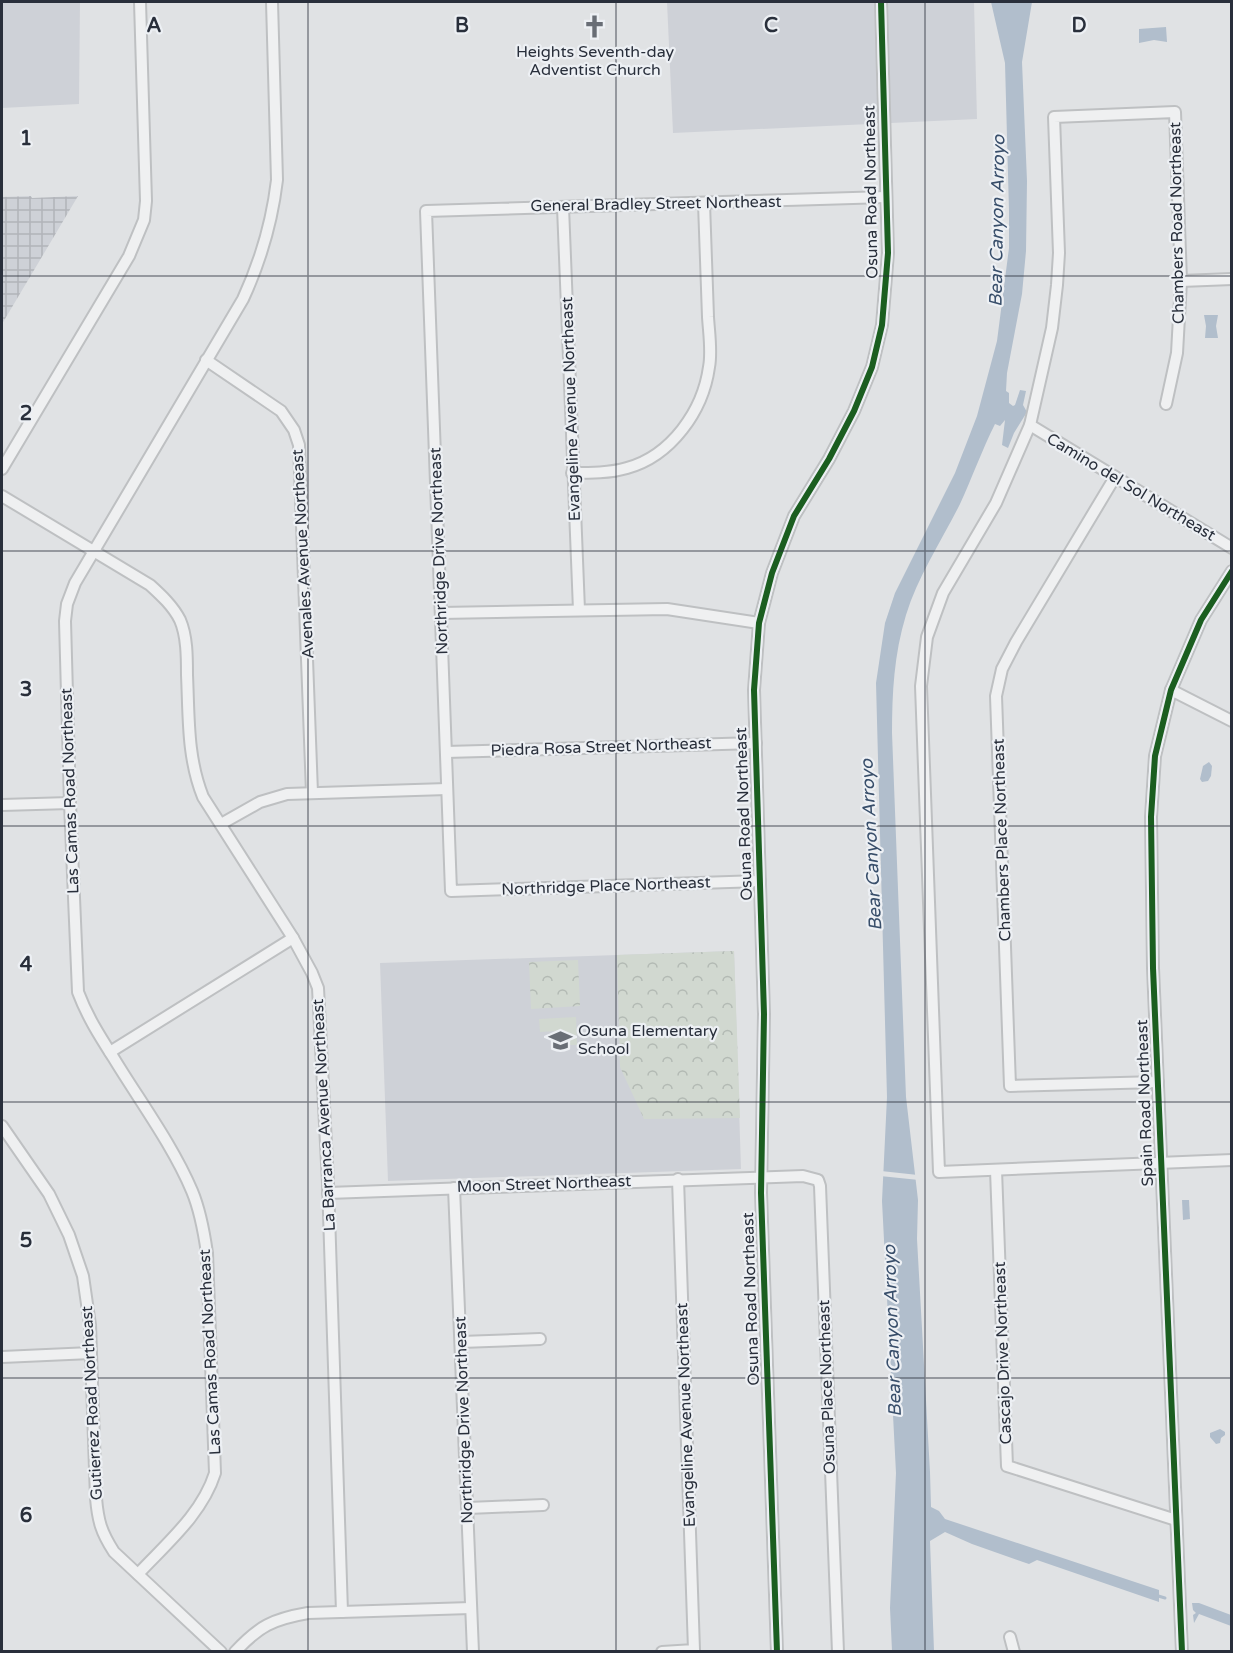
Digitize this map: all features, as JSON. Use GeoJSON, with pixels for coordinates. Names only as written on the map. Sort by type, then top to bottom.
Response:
{"type":"FeatureCollection","features":[{"type":"Feature","properties":{"kind":"street"},"geometry":{"type":"LineString","coordinates":[[2,469],[129,256],[144,220],[147,177],[140,2]]}},
{"type":"Feature","properties":{"kind":"street","name":"Las Camas Road Northeast"},"geometry":{"type":"LineString","coordinates":[[138,1574],[202,1503],[215,1473],[209,1278],[202,1222],[193,1193],[180,1166],[85,1011],[78,992],[65,621],[67,604],[75,584],[248,289],[261,258],[274,209],[278,153],[272,2]]}},
{"type":"Feature","properties":{"kind":"street","name":"Osuna Road Northeast"},"geometry":{"type":"LineString","coordinates":[[777,1652],[760,1178],[764,1014],[754,690],[759,623],[772,573],[787,531],[854,411],[872,367],[882,325],[888,253],[881,2]]}},
{"type":"Feature","properties":{"kind":"street","name":"Chambers Road Northeast"},"geometry":{"type":"LineString","coordinates":[[1030,425],[1052,327],[1058,285],[1054,117],[1175,112],[1181,280],[1177,353],[1166,404]]}},
{"type":"Feature","properties":{"kind":"street","name":"General Bradley Street Northeast"},"geometry":{"type":"LineString","coordinates":[[426,211],[886,197]]}},
{"type":"Feature","properties":{"kind":"street"},"geometry":{"type":"LineString","coordinates":[[573,473],[609,472],[629,468],[664,448],[680,434],[703,394],[710,366],[704,203]]}},
{"type":"Feature","properties":{"kind":"street","name":"Evangeline Avenue Northeast"},"geometry":{"type":"LineString","coordinates":[[563,207],[579,610]]}},
{"type":"Feature","properties":{"kind":"street","name":"Northridge Drive Northeast"},"geometry":{"type":"LineString","coordinates":[[426,211],[451,891]]}},
{"type":"Feature","properties":{"kind":"street"},"geometry":{"type":"LineString","coordinates":[[1181,280],[1232,279]]}},
{"type":"Feature","properties":{"kind":"street","name":"Avenales Avenue Northeast"},"geometry":{"type":"LineString","coordinates":[[206,360],[281,411],[294,430],[299,445],[312,793]]}},
{"type":"Feature","properties":{"kind":"street"},"geometry":{"type":"LineString","coordinates":[[1030,425],[996,503],[943,593],[927,637],[921,686],[939,1172],[1232,1160]]}},
{"type":"Feature","properties":{"kind":"street","name":"Camino del Sol Northeast"},"geometry":{"type":"LineString","coordinates":[[1030,425],[1232,548]]}},
{"type":"Feature","properties":{"kind":"street","name":"Chambers Place Northeast"},"geometry":{"type":"LineString","coordinates":[[1115,477],[1016,642],[1002,669],[996,696],[1010,1086],[1158,1082]]}},
{"type":"Feature","properties":{"kind":"street","name":"La Barranca Avenue Northeast"},"geometry":{"type":"LineString","coordinates":[[2,496],[150,585],[165,599],[180,621],[186,650],[191,760],[203,797],[293,938],[318,988],[328,1192],[342,1612]]}},
{"type":"Feature","properties":{"kind":"street","name":"Spain Road Northeast"},"geometry":{"type":"LineString","coordinates":[[1182,1652],[1153,968],[1151,817],[1155,756],[1171,690],[1201,620],[1232,571]]}},
{"type":"Feature","properties":{"kind":"street"},"geometry":{"type":"LineString","coordinates":[[441,614],[667,609],[759,623]]}},
{"type":"Feature","properties":{"kind":"street"},"geometry":{"type":"LineString","coordinates":[[1171,690],[1232,721]]}},
{"type":"Feature","properties":{"kind":"street","name":"Piedra Rosa Street Northeast"},"geometry":{"type":"LineString","coordinates":[[446,752],[756,743]]}},
{"type":"Feature","properties":{"kind":"street"},"geometry":{"type":"LineString","coordinates":[[220,824],[248,807],[273,797],[312,793],[447,789]]}},
{"type":"Feature","properties":{"kind":"street"},"geometry":{"type":"LineString","coordinates":[[2,805],[70,803]]}},
{"type":"Feature","properties":{"kind":"street","name":"Northridge Place Northeast"},"geometry":{"type":"LineString","coordinates":[[451,891],[760,881]]}},
{"type":"Feature","properties":{"kind":"street"},"geometry":{"type":"LineString","coordinates":[[110,1052],[293,938]]}},
{"type":"Feature","properties":{"kind":"street","name":"Gutierrez Road Northeast"},"geometry":{"type":"LineString","coordinates":[[2,1125],[49,1194],[69,1234],[83,1276],[90,1325],[97,1518],[103,1534],[114,1552],[221,1652]]}},
{"type":"Feature","properties":{"kind":"street","name":"Cascajo Drive Northeast"},"geometry":{"type":"LineString","coordinates":[[996,1170],[1007,1466],[1176,1520]]}},
{"type":"Feature","properties":{"kind":"street","name":"Osuna Place Northeast"},"geometry":{"type":"LineString","coordinates":[[760,1178],[811,1177],[818,1180],[820,1186],[838,1652]]}},
{"type":"Feature","properties":{"kind":"street","name":"Moon Street Northeast"},"geometry":{"type":"LineString","coordinates":[[328,1192],[760,1178]]}},
{"type":"Feature","properties":{"kind":"street","name":"Evangeline Avenue Northeast"},"geometry":{"type":"LineString","coordinates":[[678,1179],[694,1650]]}},
{"type":"Feature","properties":{"kind":"street","name":"Northridge Drive Northeast"},"geometry":{"type":"LineString","coordinates":[[454,1188],[473,1652]]}},
{"type":"Feature","properties":{"kind":"street"},"geometry":{"type":"LineString","coordinates":[[461,1342],[540,1339]]}},
{"type":"Feature","properties":{"kind":"street"},"geometry":{"type":"LineString","coordinates":[[2,1357],[91,1353]]}},
{"type":"Feature","properties":{"kind":"street"},"geometry":{"type":"LineString","coordinates":[[468,1508],[543,1505]]}},
{"type":"Feature","properties":{"kind":"street"},"geometry":{"type":"LineString","coordinates":[[235,1652],[262,1627],[282,1618],[308,1613],[471,1608]]}},
{"type":"Feature","properties":{"kind":"street"},"geometry":{"type":"LineString","coordinates":[[1010,1637],[1014,1652]]}},
{"type":"Feature","properties":{"kind":"street"},"geometry":{"type":"LineString","coordinates":[[662,1652],[694,1650]]}},
{"type":"Feature","properties":{"kind":"shaded area"},"geometry":{"type":"Polygon","coordinates":[[[2,2],[80,2],[79,104],[2,108],[2,2]]]}},
{"type":"Feature","properties":{"kind":"shaded area"},"geometry":{"type":"Polygon","coordinates":[[[667,2],[974,2],[977,119],[673,133],[667,2]]]}},
{"type":"Feature","properties":{"kind":"shaded area"},"geometry":{"type":"Polygon","coordinates":[[[31,196],[32,198],[78,196],[2,324],[2,197],[31,196]]]}},
{"type":"Feature","properties":{"kind":"shaded area","name":"Osuna Elementary School"},"geometry":{"type":"Polygon","coordinates":[[[734,951],[741,1169],[388,1181],[380,963],[734,951]]]}},
{"type":"Feature","properties":{"kind":"green space"},"geometry":{"type":"Polygon","coordinates":[[[734,951],[740,1118],[644,1119],[620,1067],[617,955],[734,951]]]}},
{"type":"Feature","properties":{"kind":"green space"},"geometry":{"type":"Polygon","coordinates":[[[578,960],[580,1006],[531,1009],[529,962],[578,960]]]}},
{"type":"Feature","properties":{"kind":"green space"},"geometry":{"type":"Polygon","coordinates":[[[576,1017],[577,1045],[560,1045],[558,1031],[540,1032],[539,1019],[576,1017]]]}},
{"type":"Feature","properties":{"kind":"water","name":"Bear Canyon Arroyo"},"geometry":{"type":"Polygon","coordinates":[[[991,2],[1032,2],[1022,62],[1027,181],[1026,251],[1022,294],[1007,373],[1006,391],[1009,393],[1009,403],[1013,406],[1020,390],[1026,391],[1023,405],[1027,412],[1008,448],[1002,445],[1005,420],[1000,426],[995,424],[960,504],[917,586],[906,615],[899,644],[892,703],[906,1097],[918,1200],[917,1239],[931,1507],[939,1511],[945,1519],[1159,1590],[1159,1602],[1037,1560],[1029,1564],[945,1532],[930,1541],[934,1651],[892,1651],[890,1608],[896,1473],[882,1201],[887,1097],[876,683],[885,623],[895,593],[955,473],[977,416],[997,341],[1009,248],[1009,211],[1005,63],[991,2]]]}},
{"type":"Feature","properties":{"kind":"water"},"geometry":{"type":"Polygon","coordinates":[[[1166,27],[1167,42],[1154,40],[1139,43],[1139,29],[1166,27]]]}},
{"type":"Feature","properties":{"kind":"water"},"geometry":{"type":"Polygon","coordinates":[[[1204,315],[1218,315],[1216,326],[1218,338],[1205,338],[1204,315]]]}},
{"type":"Feature","properties":{"kind":"water"},"geometry":{"type":"Polygon","coordinates":[[[1209,762],[1212,766],[1211,776],[1208,781],[1202,782],[1200,779],[1203,766],[1209,762]]]}},
{"type":"Feature","properties":{"kind":"water"},"geometry":{"type":"Polygon","coordinates":[[[1182,1200],[1189,1200],[1190,1219],[1183,1220],[1182,1200]]]}},
{"type":"Feature","properties":{"kind":"water"},"geometry":{"type":"Polygon","coordinates":[[[1220,1429],[1225,1432],[1225,1435],[1221,1438],[1220,1443],[1216,1444],[1210,1437],[1210,1433],[1220,1429]]]}},
{"type":"Feature","properties":{"kind":"water"},"geometry":{"type":"Polygon","coordinates":[[[1192,1603],[1199,1603],[1231,1615],[1231,1626],[1199,1614],[1194,1623],[1193,1615],[1196,1613],[1192,1603]]]}},
{"type":"Feature","properties":{"kind":"pier"},"geometry":{"type":"Polygon","coordinates":[[[881,1171],[918,1175],[919,1180],[880,1176],[881,1171]]]}},
{"type":"Feature","properties":{"kind":"waterway"},"geometry":{"type":"LineString","coordinates":[[1155,1595],[1165,1598]]}},
{"type":"Feature","properties":{"kind":"cycle path"},"geometry":{"type":"LineString","coordinates":[[777,1652],[761,1193],[764,1014],[754,690],[759,623],[772,573],[794,516],[829,459],[854,411],[872,367],[882,325],[888,253],[881,2]]}},
{"type":"Feature","properties":{"kind":"cycle path"},"geometry":{"type":"LineString","coordinates":[[1182,1652],[1153,968],[1151,817],[1155,756],[1171,690],[1201,620],[1232,571]]}},
{"type":"Feature","properties":{"kind":"place","name":"Heights Seventh-day Adventist Church"},"geometry":{"type":"Point","coordinates":[595,27]}},
{"type":"Feature","properties":{"kind":"place","name":"Osuna Elementary School"},"geometry":{"type":"Point","coordinates":[560,1040]}}]}
